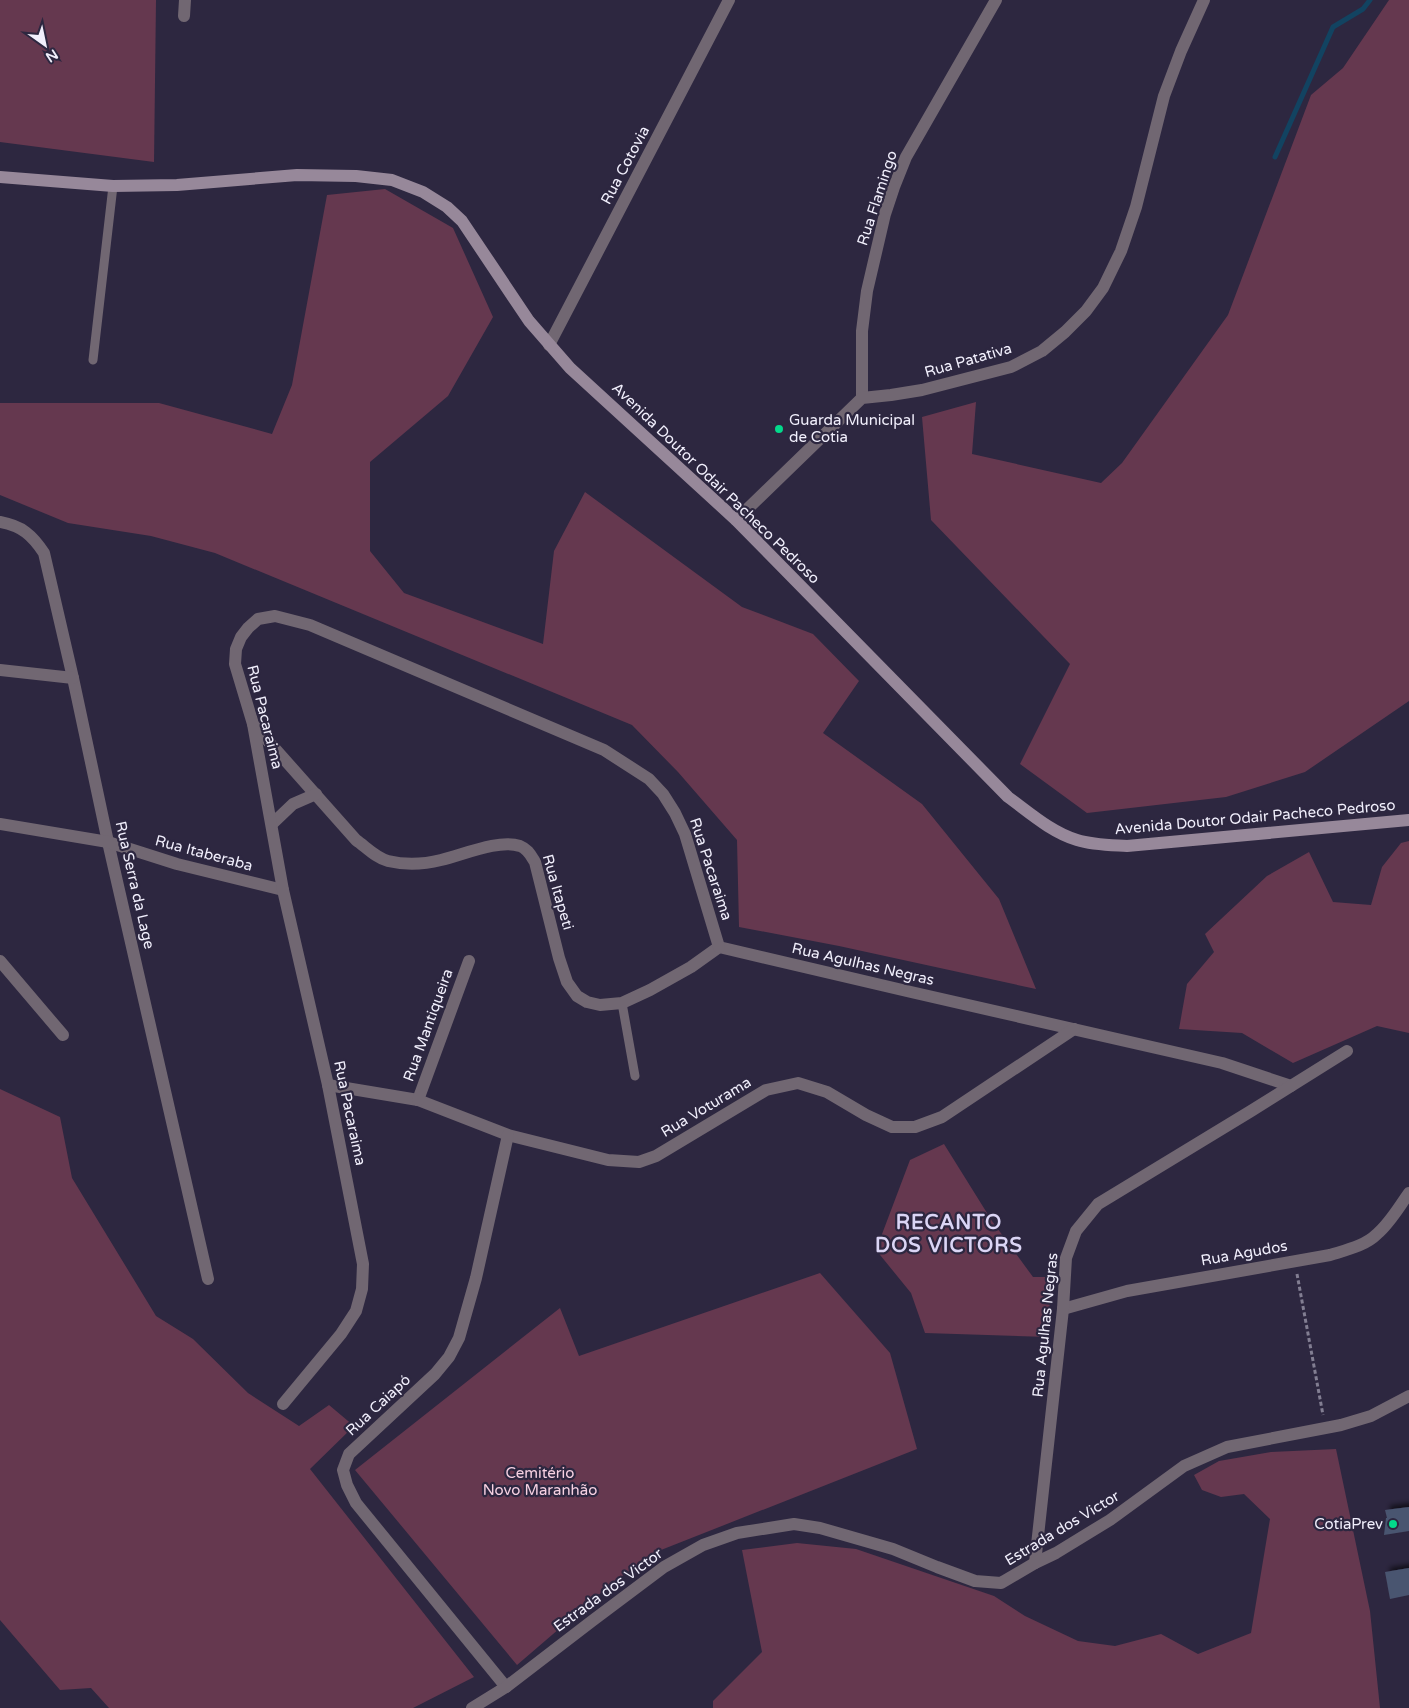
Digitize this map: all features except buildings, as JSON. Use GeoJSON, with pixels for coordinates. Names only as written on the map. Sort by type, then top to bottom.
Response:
{"type":"FeatureCollection","features":[{"type":"Feature","properties":{"kind":"main road","name":"Avenida Doutor Odair Pacheco Pedroso"},"geometry":{"type":"LineString","coordinates":[[0,177],[113,186],[177,185],[298,175],[356,176],[392,180],[423,192],[447,207],[462,221],[530,320],[570,368],[736,520],[1008,796],[1053,830],[1077,840],[1097,844],[1127,846],[1409,820]]}},
{"type":"Feature","properties":{"kind":"street"},"geometry":{"type":"LineString","coordinates":[[184,16],[186,0]]}},
{"type":"Feature","properties":{"kind":"street","name":"Rua Cotovia"},"geometry":{"type":"LineString","coordinates":[[549,345],[729,0]]}},
{"type":"Feature","properties":{"kind":"street","name":"Rua Flamingo"},"geometry":{"type":"LineString","coordinates":[[862,398],[862,331],[867,292],[876,248],[891,196],[906,157],[996,0]]}},
{"type":"Feature","properties":{"kind":"street","name":"Rua Patativa"},"geometry":{"type":"LineString","coordinates":[[862,398],[922,390],[1011,367],[1042,350],[1065,332],[1086,311],[1103,288],[1121,251],[1136,207],[1164,96],[1180,51],[1204,0]]}},
{"type":"Feature","properties":{"kind":"street"},"geometry":{"type":"LineString","coordinates":[[736,520],[862,398]]}},
{"type":"Feature","properties":{"kind":"street","name":"Rua Serra da Lage"},"geometry":{"type":"LineString","coordinates":[[0,522],[19,528],[34,537],[44,553],[74,678],[108,842],[208,1279]]}},
{"type":"Feature","properties":{"kind":"street","name":"Rua Pacaraima"},"geometry":{"type":"LineString","coordinates":[[283,1404],[341,1334],[356,1311],[362,1289],[363,1264],[328,1085],[283,890],[253,724],[235,664],[236,649],[248,628],[258,619],[275,616],[310,625],[604,750],[649,779],[663,794],[685,834],[719,947]]}},
{"type":"Feature","properties":{"kind":"street"},"geometry":{"type":"LineString","coordinates":[[0,670],[74,678]]}},
{"type":"Feature","properties":{"kind":"street","name":"Rua Itapeti"},"geometry":{"type":"LineString","coordinates":[[253,724],[356,840],[385,860],[400,863],[434,861],[488,847],[506,845],[526,849],[535,862],[558,958],[567,982],[577,996],[587,1002],[600,1005],[622,1004],[691,967],[719,947]]}},
{"type":"Feature","properties":{"kind":"street"},"geometry":{"type":"LineString","coordinates":[[272,824],[293,804],[316,794]]}},
{"type":"Feature","properties":{"kind":"street","name":"Rua Itaberaba"},"geometry":{"type":"LineString","coordinates":[[0,824],[22,826],[108,842],[177,864],[283,890]]}},
{"type":"Feature","properties":{"kind":"street","name":"Rua Agulhas Negras"},"geometry":{"type":"LineString","coordinates":[[719,947],[1222,1063],[1291,1086]]}},
{"type":"Feature","properties":{"kind":"street"},"geometry":{"type":"LineString","coordinates":[[0,961],[63,1035]]}},
{"type":"Feature","properties":{"kind":"street","name":"Rua Mantiqueira"},"geometry":{"type":"LineString","coordinates":[[418,1100],[469,961]]}},
{"type":"Feature","properties":{"kind":"street","name":"Rua Voturama"},"geometry":{"type":"LineString","coordinates":[[328,1085],[418,1100],[508,1135],[608,1160],[639,1162],[656,1156],[766,1090],[798,1084],[827,1092],[866,1115],[892,1127],[915,1127],[942,1117],[1074,1029]]}},
{"type":"Feature","properties":{"kind":"street","name":"Rua Agulhas Negras"},"geometry":{"type":"LineString","coordinates":[[1035,1563],[1063,1309],[1066,1258],[1076,1231],[1098,1204],[1347,1051]]}},
{"type":"Feature","properties":{"kind":"street","name":"Rua Caiapó"},"geometry":{"type":"LineString","coordinates":[[506,1687],[356,1503],[347,1485],[343,1470],[349,1454],[435,1374],[450,1357],[459,1338],[476,1278],[508,1135]]}},
{"type":"Feature","properties":{"kind":"street","name":"Rua Agudos"},"geometry":{"type":"LineString","coordinates":[[1063,1309],[1127,1291],[1330,1255],[1354,1248],[1376,1235],[1396,1212],[1409,1193]]}},
{"type":"Feature","properties":{"kind":"street","name":"Estrada dos Victor"},"geometry":{"type":"LineString","coordinates":[[472,1708],[506,1687],[664,1567],[703,1546],[738,1533],[794,1524],[820,1528],[894,1549],[975,1581],[1001,1583],[1056,1553],[1110,1520],[1184,1466],[1227,1447],[1341,1425],[1371,1416],[1409,1396]]}},
{"type":"Feature","properties":{"kind":"lane"},"geometry":{"type":"LineString","coordinates":[[93,360],[113,186]]}},
{"type":"Feature","properties":{"kind":"lane"},"geometry":{"type":"LineString","coordinates":[[622,1004],[635,1076]]}},
{"type":"Feature","properties":{"kind":"path"},"geometry":{"type":"LineString","coordinates":[[1295,1260],[1325,1428]]}},
{"type":"Feature","properties":{"kind":"green space"},"geometry":{"type":"Polygon","coordinates":[[[0,0],[156,0],[154,162],[0,142],[0,0]]]}},
{"type":"Feature","properties":{"kind":"green space"},"geometry":{"type":"Polygon","coordinates":[[[1389,0],[1409,0],[1409,701],[1305,772],[1226,797],[1087,813],[1020,764],[1070,664],[931,520],[922,417],[976,402],[972,454],[1101,483],[1122,463],[1228,315],[1311,95],[1343,68],[1389,0]]]}},
{"type":"Feature","properties":{"kind":"green space"},"geometry":{"type":"Polygon","coordinates":[[[385,189],[453,228],[493,317],[448,396],[370,462],[370,551],[404,593],[543,644],[554,551],[585,492],[742,607],[813,634],[859,681],[823,733],[922,804],[999,899],[1036,989],[839,946],[739,927],[737,840],[678,772],[632,725],[215,553],[151,536],[68,523],[0,495],[0,403],[159,403],[272,434],[292,385],[327,195],[385,189]]]}},
{"type":"Feature","properties":{"kind":"green space"},"geometry":{"type":"Polygon","coordinates":[[[1409,841],[1409,1033],[1377,1026],[1293,1063],[1242,1033],[1179,1029],[1187,984],[1214,952],[1205,934],[1267,876],[1309,852],[1333,902],[1371,905],[1382,867],[1401,843],[1409,841]]]}},
{"type":"Feature","properties":{"kind":"green space"},"geometry":{"type":"Polygon","coordinates":[[[0,1089],[60,1117],[72,1178],[156,1316],[193,1339],[248,1393],[299,1426],[329,1405],[354,1426],[310,1469],[474,1677],[413,1708],[109,1708],[91,1688],[60,1690],[0,1620],[0,1089]]]}},
{"type":"Feature","properties":{"kind":"green space"},"geometry":{"type":"Polygon","coordinates":[[[944,1144],[992,1221],[1033,1277],[1051,1277],[1048,1337],[925,1333],[911,1293],[876,1250],[910,1160],[944,1144]]]}},
{"type":"Feature","properties":{"kind":"green space","name":"Cemitério Novo Maranhão"},"geometry":{"type":"Polygon","coordinates":[[[820,1273],[890,1353],[917,1449],[661,1550],[616,1580],[517,1665],[355,1470],[560,1308],[579,1356],[820,1273]]]}},
{"type":"Feature","properties":{"kind":"green space"},"geometry":{"type":"Polygon","coordinates":[[[1336,1449],[1370,1611],[1380,1708],[713,1708],[713,1701],[762,1652],[742,1550],[797,1543],[856,1549],[994,1596],[1025,1616],[1078,1641],[1115,1646],[1161,1634],[1198,1654],[1251,1633],[1270,1519],[1244,1494],[1221,1497],[1202,1490],[1194,1475],[1219,1461],[1271,1452],[1336,1449]]]}},
{"type":"Feature","properties":{"kind":"waterway"},"geometry":{"type":"LineString","coordinates":[[1275,157],[1333,27],[1363,9],[1370,0]]}},
{"type":"Feature","properties":{"kind":"place","name":"Guarda Municipal de Cotia"},"geometry":{"type":"Point","coordinates":[779,429]}},
{"type":"Feature","properties":{"kind":"place","name":"CotiaPrev"},"geometry":{"type":"Point","coordinates":[1393,1524]}},
{"type":"Feature","properties":{"kind":"district","name":"RECANTO DOS VICTORS"},"geometry":{"type":"Point","coordinates":[949,1234]}}]}
